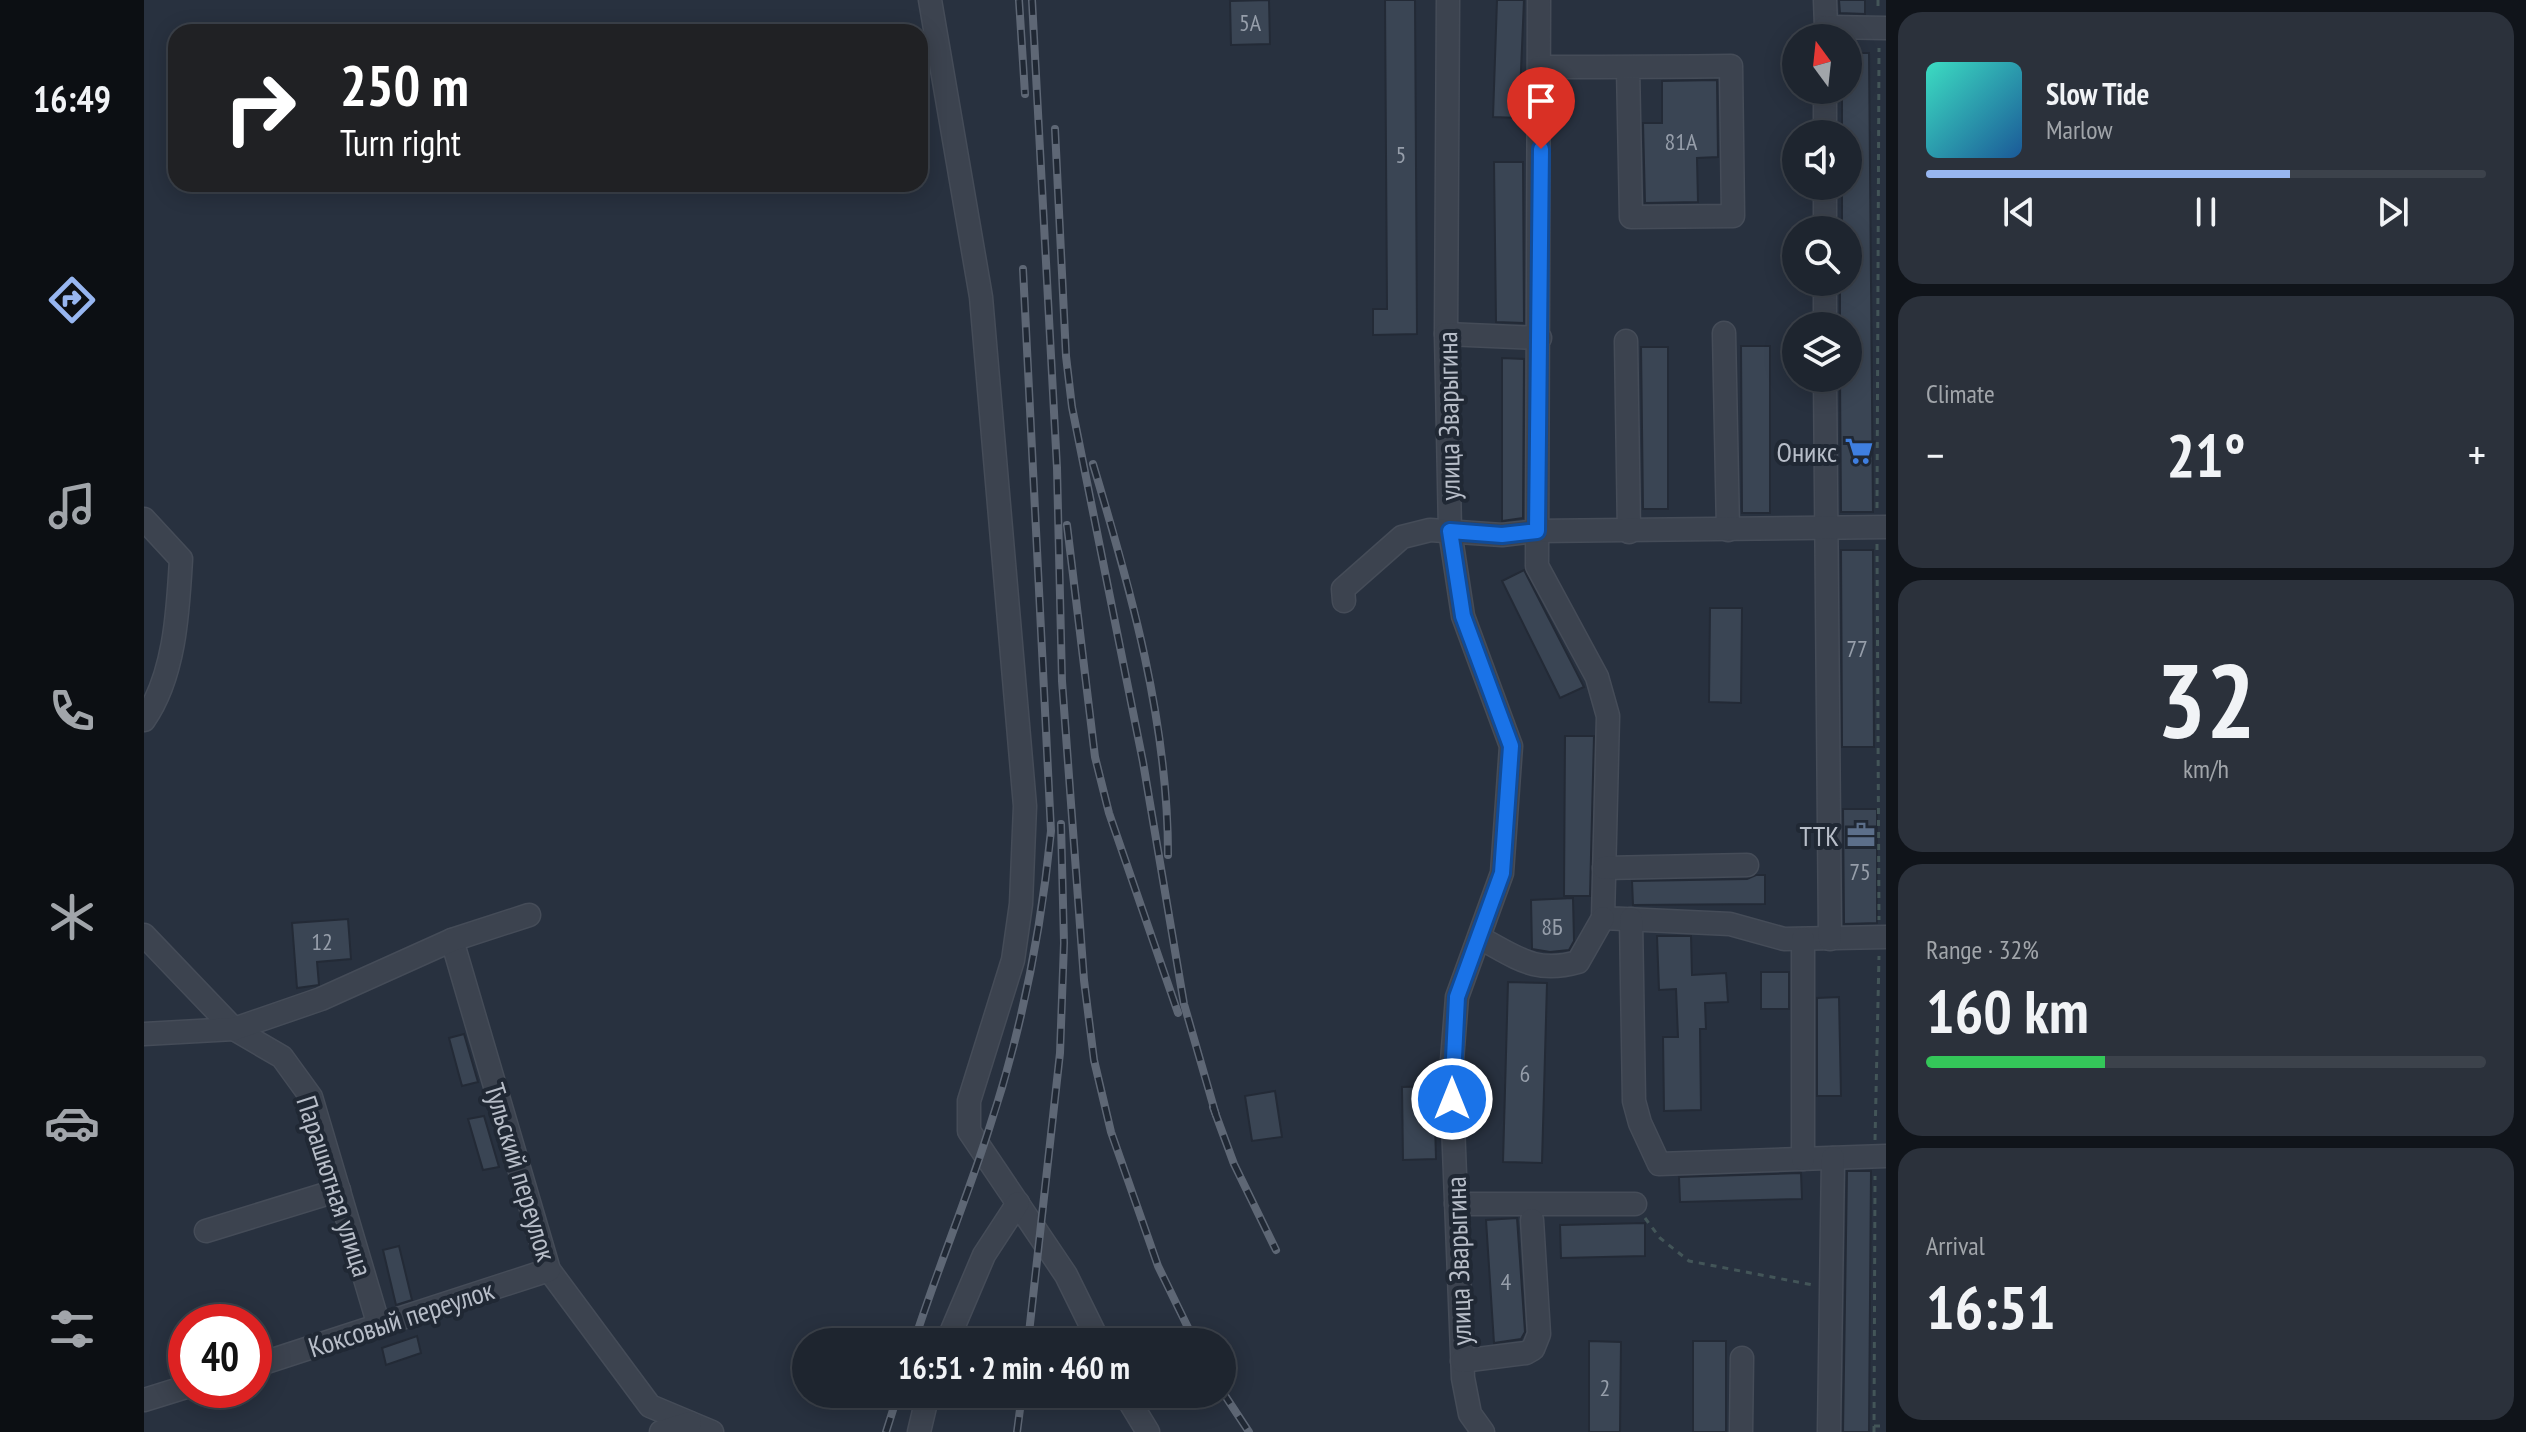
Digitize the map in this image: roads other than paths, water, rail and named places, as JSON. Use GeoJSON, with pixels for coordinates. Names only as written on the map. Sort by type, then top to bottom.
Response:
{"type":"FeatureCollection","features":[{"type":"Feature","properties":{"kind":"street"},"geometry":{"type":"LineString","coordinates":[[930,0],[981,297],[1025,806],[1021,904],[1013,960],[969,1101],[969,1131],[1066,1275],[1092,1328]]}},
{"type":"Feature","properties":{"kind":"street","name":"улица Зварыгина"},"geometry":{"type":"LineString","coordinates":[[1448,0],[1446,334],[1450,531],[1463,616],[1511,746],[1502,873],[1457,997],[1451,1073],[1462,1361],[1470,1414],[1483,1432]]}},
{"type":"Feature","properties":{"kind":"street"},"geometry":{"type":"LineString","coordinates":[[1480,938],[1531,965],[1554,969],[1578,962],[1603,918],[1608,716],[1597,677],[1537,566],[1539,0]]}},
{"type":"Feature","properties":{"kind":"street"},"geometry":{"type":"LineString","coordinates":[[1825,0],[1826,24]]}},
{"type":"Feature","properties":{"kind":"street"},"geometry":{"type":"LineString","coordinates":[[1862,30],[1882,28]]}},
{"type":"Feature","properties":{"kind":"street"},"geometry":{"type":"LineString","coordinates":[[1540,67],[1731,66],[1733,216],[1631,217],[1628,67]]}},
{"type":"Feature","properties":{"kind":"street"},"geometry":{"type":"LineString","coordinates":[[1724,333],[1728,530]]}},
{"type":"Feature","properties":{"kind":"street"},"geometry":{"type":"LineString","coordinates":[[1446,334],[1540,338]]}},
{"type":"Feature","properties":{"kind":"street"},"geometry":{"type":"LineString","coordinates":[[1626,341],[1629,532]]}},
{"type":"Feature","properties":{"kind":"street"},"geometry":{"type":"LineString","coordinates":[[1825,392],[1830,939]]}},
{"type":"Feature","properties":{"kind":"street"},"geometry":{"type":"LineString","coordinates":[[144,519],[181,559],[178,612],[159,699],[144,720]]}},
{"type":"Feature","properties":{"kind":"street"},"geometry":{"type":"LineString","coordinates":[[1344,601],[1343,589],[1402,537],[1430,530],[1502,535],[1537,531],[1882,528]]}},
{"type":"Feature","properties":{"kind":"street"},"geometry":{"type":"LineString","coordinates":[[1604,868],[1747,865]]}},
{"type":"Feature","properties":{"kind":"street"},"geometry":{"type":"LineString","coordinates":[[144,1034],[234,1029],[321,999],[452,940],[529,915]]}},
{"type":"Feature","properties":{"kind":"street"},"geometry":{"type":"LineString","coordinates":[[1603,918],[1730,924],[1784,939],[1883,937]]}},
{"type":"Feature","properties":{"kind":"street"},"geometry":{"type":"LineString","coordinates":[[1631,919],[1634,1101],[1640,1123],[1659,1164],[1881,1156]]}},
{"type":"Feature","properties":{"kind":"street","name":"Парашютная улица"},"geometry":{"type":"LineString","coordinates":[[144,935],[234,1029],[282,1057],[311,1097],[379,1326]]}},
{"type":"Feature","properties":{"kind":"street"},"geometry":{"type":"LineString","coordinates":[[1803,939],[1803,1159]]}},
{"type":"Feature","properties":{"kind":"street","name":"Тульский переулок"},"geometry":{"type":"LineString","coordinates":[[452,940],[549,1270],[650,1406],[686,1427],[712,1432]]}},
{"type":"Feature","properties":{"kind":"street"},"geometry":{"type":"LineString","coordinates":[[1829,1432],[1833,1158]]}},
{"type":"Feature","properties":{"kind":"street"},"geometry":{"type":"LineString","coordinates":[[206,1231],[339,1190]]}},
{"type":"Feature","properties":{"kind":"street"},"geometry":{"type":"LineString","coordinates":[[953,1328],[984,1255],[1018,1203]]}},
{"type":"Feature","properties":{"kind":"street"},"geometry":{"type":"LineString","coordinates":[[1456,1204],[1635,1204]]}},
{"type":"Feature","properties":{"kind":"street"},"geometry":{"type":"LineString","coordinates":[[1462,1361],[1526,1353],[1533,1349],[1539,1334],[1532,1220]]}},
{"type":"Feature","properties":{"kind":"street","name":"Коксовый переулок"},"geometry":{"type":"LineString","coordinates":[[272,1360],[549,1270]]}},
{"type":"Feature","properties":{"kind":"street"},"geometry":{"type":"LineString","coordinates":[[1741,1432],[1742,1358]]}},
{"type":"Feature","properties":{"kind":"street"},"geometry":{"type":"LineString","coordinates":[[144,1400],[168,1393]]}},
{"type":"Feature","properties":{"kind":"street"},"geometry":{"type":"LineString","coordinates":[[919,1432],[925,1408]]}},
{"type":"Feature","properties":{"kind":"street"},"geometry":{"type":"LineString","coordinates":[[1133,1408],[1148,1432]]}},
{"type":"Feature","properties":{"kind":"street"},"geometry":{"type":"LineString","coordinates":[[661,1432],[686,1427]]}},
{"type":"Feature","properties":{"kind":"railway"},"geometry":{"type":"LineString","coordinates":[[1019,0],[1025,94]]}},
{"type":"Feature","properties":{"kind":"railway"},"geometry":{"type":"LineString","coordinates":[[1032,0],[1057,468],[1062,681],[1084,980],[1094,1060],[1111,1132],[1158,1266],[1188,1328]]}},
{"type":"Feature","properties":{"kind":"railway"},"geometry":{"type":"LineString","coordinates":[[1055,129],[1066,356],[1072,407],[1143,762],[1184,1004],[1216,1115]]}},
{"type":"Feature","properties":{"kind":"railway"},"geometry":{"type":"LineString","coordinates":[[919,1328],[980,1156],[1011,1056],[1042,907],[1051,831],[1023,269]]}},
{"type":"Feature","properties":{"kind":"railway"},"geometry":{"type":"LineString","coordinates":[[1093,464],[1145,657],[1162,755],[1168,855]]}},
{"type":"Feature","properties":{"kind":"railway"},"geometry":{"type":"LineString","coordinates":[[1067,525],[1095,757],[1109,813],[1178,1013]]}},
{"type":"Feature","properties":{"kind":"railway"},"geometry":{"type":"LineString","coordinates":[[1030,1328],[1060,1053],[1064,943],[1061,824]]}},
{"type":"Feature","properties":{"kind":"railway"},"geometry":{"type":"LineString","coordinates":[[1213,1107],[1234,1164],[1276,1250]]}},
{"type":"Feature","properties":{"kind":"railway"},"geometry":{"type":"LineString","coordinates":[[886,1432],[894,1408]]}},
{"type":"Feature","properties":{"kind":"railway"},"geometry":{"type":"LineString","coordinates":[[1017,1432],[1020,1408]]}},
{"type":"Feature","properties":{"kind":"railway"},"geometry":{"type":"LineString","coordinates":[[1233,1408],[1249,1432]]}},
{"type":"Feature","properties":{"kind":"place","name":"Оникс"},"geometry":{"type":"Point","coordinates":[1859,451]}},
{"type":"Feature","properties":{"kind":"place","name":"ТТК"},"geometry":{"type":"Point","coordinates":[1861,835]}}]}
